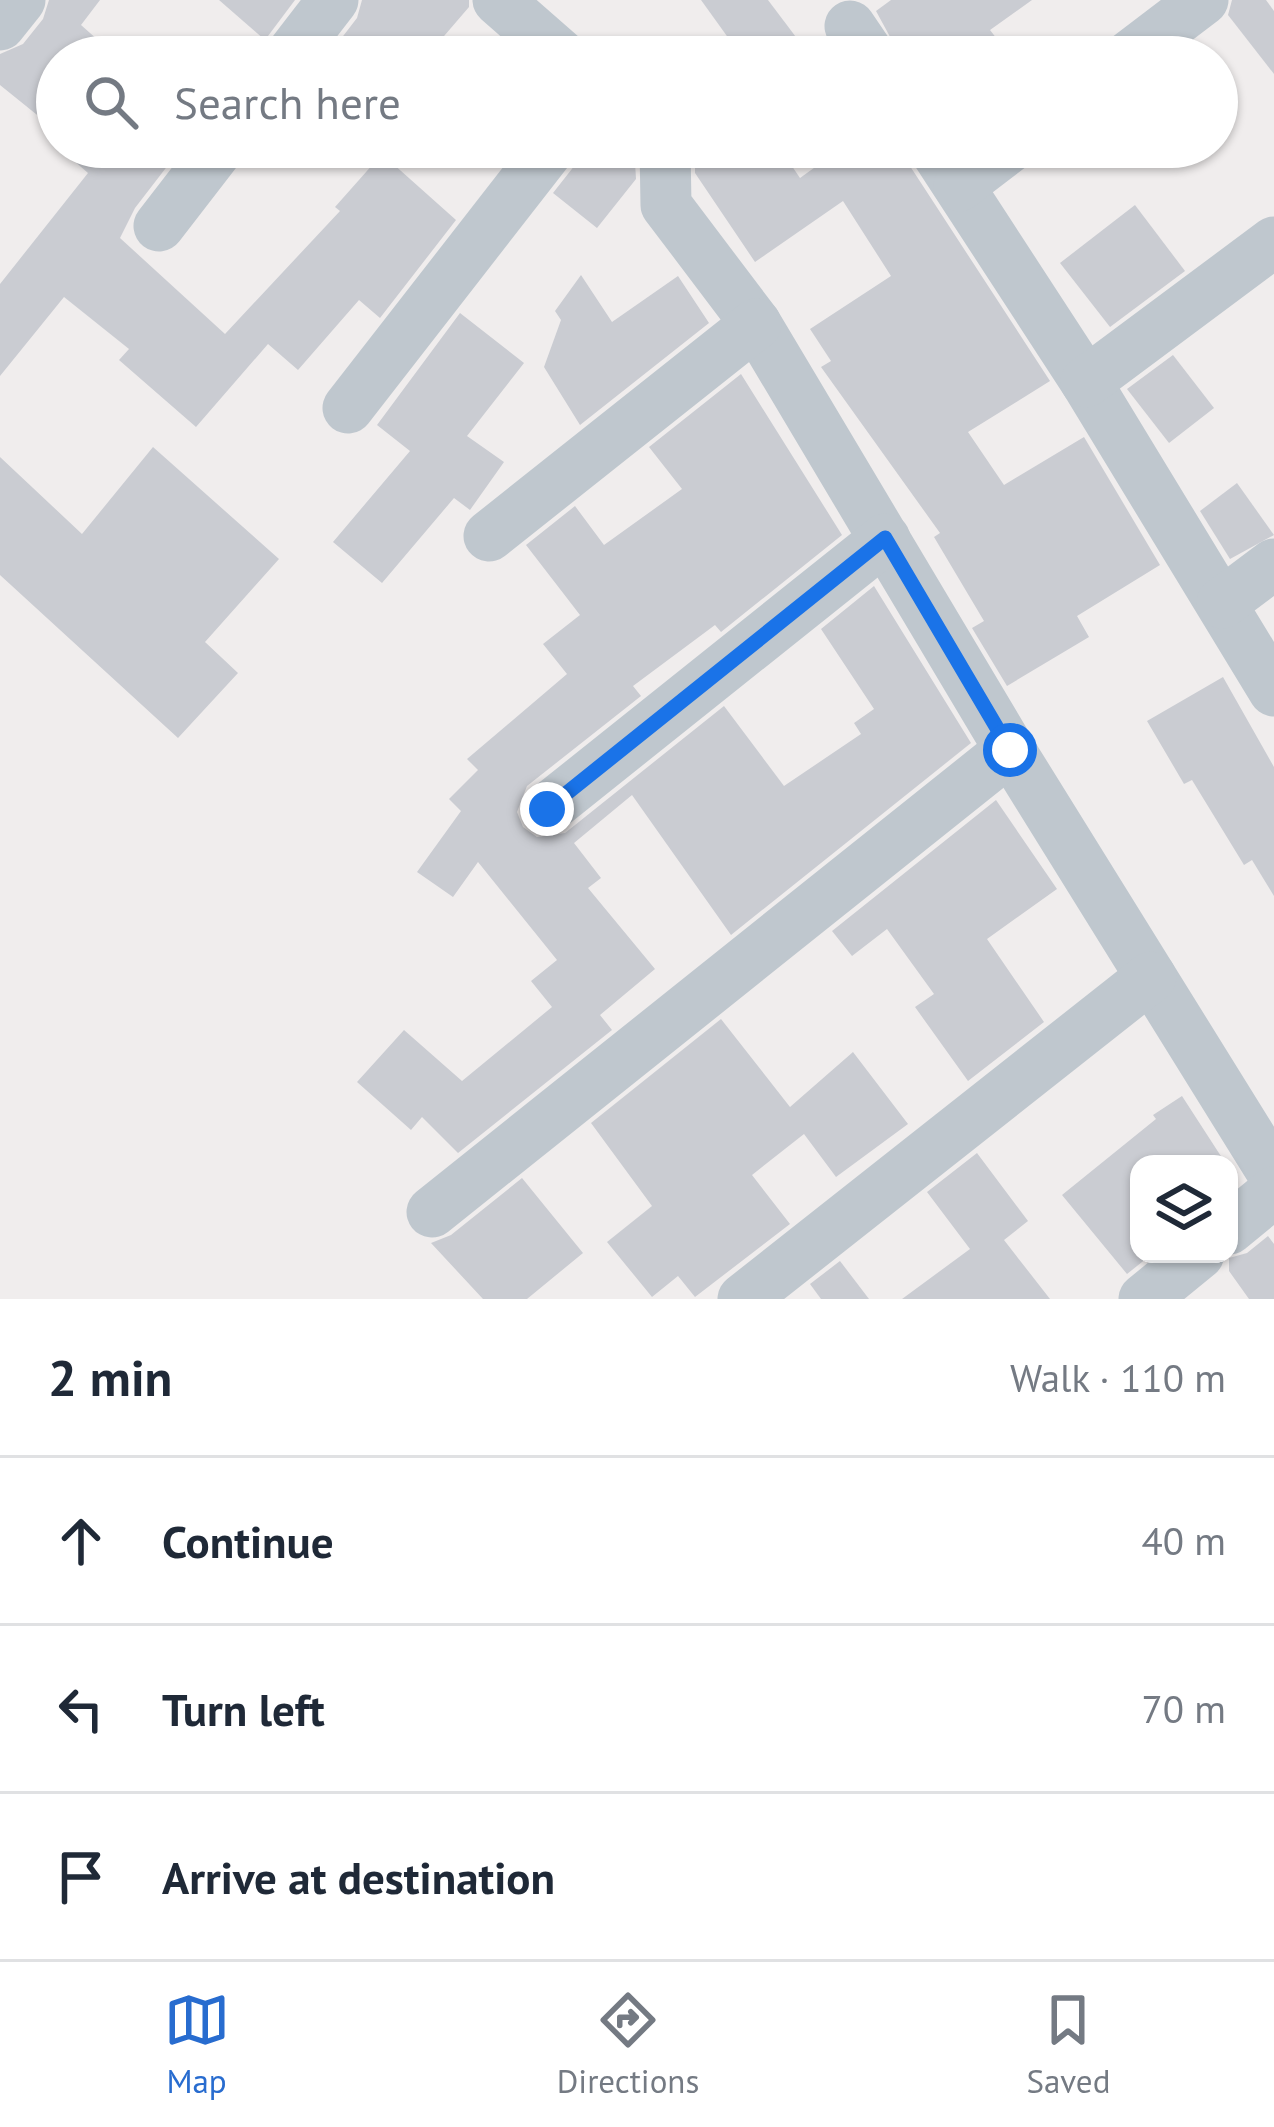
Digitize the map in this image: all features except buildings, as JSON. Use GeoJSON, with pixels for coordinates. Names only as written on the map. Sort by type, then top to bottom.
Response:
{"type":"FeatureCollection","features":[{"type":"Feature","properties":{"kind":"street"},"geometry":{"type":"LineString","coordinates":[[0,26],[20,0]]}},
{"type":"Feature","properties":{"kind":"street"},"geometry":{"type":"LineString","coordinates":[[305,36],[333,0]]}},
{"type":"Feature","properties":{"kind":"street"},"geometry":{"type":"LineString","coordinates":[[1156,36],[1203,0]]}},
{"type":"Feature","properties":{"kind":"street"},"geometry":{"type":"LineString","coordinates":[[517,5],[544,36]]}},
{"type":"Feature","properties":{"kind":"street"},"geometry":{"type":"LineString","coordinates":[[159,226],[204,168]]}},
{"type":"Feature","properties":{"kind":"street"},"geometry":{"type":"LineString","coordinates":[[347,408],[535,168]]}},
{"type":"Feature","properties":{"kind":"street"},"geometry":{"type":"LineString","coordinates":[[665,168],[666,205],[756,324],[1010,750],[1274,1175]]}},
{"type":"Feature","properties":{"kind":"street"},"geometry":{"type":"LineString","coordinates":[[947,168],[1086,382],[1274,691]]}},
{"type":"Feature","properties":{"kind":"street"},"geometry":{"type":"LineString","coordinates":[[1086,382],[1274,242]]}},
{"type":"Feature","properties":{"kind":"street"},"geometry":{"type":"LineString","coordinates":[[488,536],[756,324]]}},
{"type":"Feature","properties":{"kind":"street"},"geometry":{"type":"LineString","coordinates":[[547,809],[885,538]]}},
{"type":"Feature","properties":{"kind":"street"},"geometry":{"type":"LineString","coordinates":[[1222,603],[1274,564]]}},
{"type":"Feature","properties":{"kind":"street"},"geometry":{"type":"LineString","coordinates":[[432,1212],[1010,750]]}},
{"type":"Feature","properties":{"kind":"street"},"geometry":{"type":"LineString","coordinates":[[743,1299],[1151,977]]}},
{"type":"Feature","properties":{"kind":"street"},"geometry":{"type":"LineString","coordinates":[[1238,1222],[1274,1192]]}},
{"type":"Feature","properties":{"kind":"street"},"geometry":{"type":"LineString","coordinates":[[1144,1299],[1187,1263]]}},
{"type":"Feature","properties":{"kind":"route"},"geometry":{"type":"LineString","coordinates":[[547,809],[885,538],[1010,750]]}}]}
